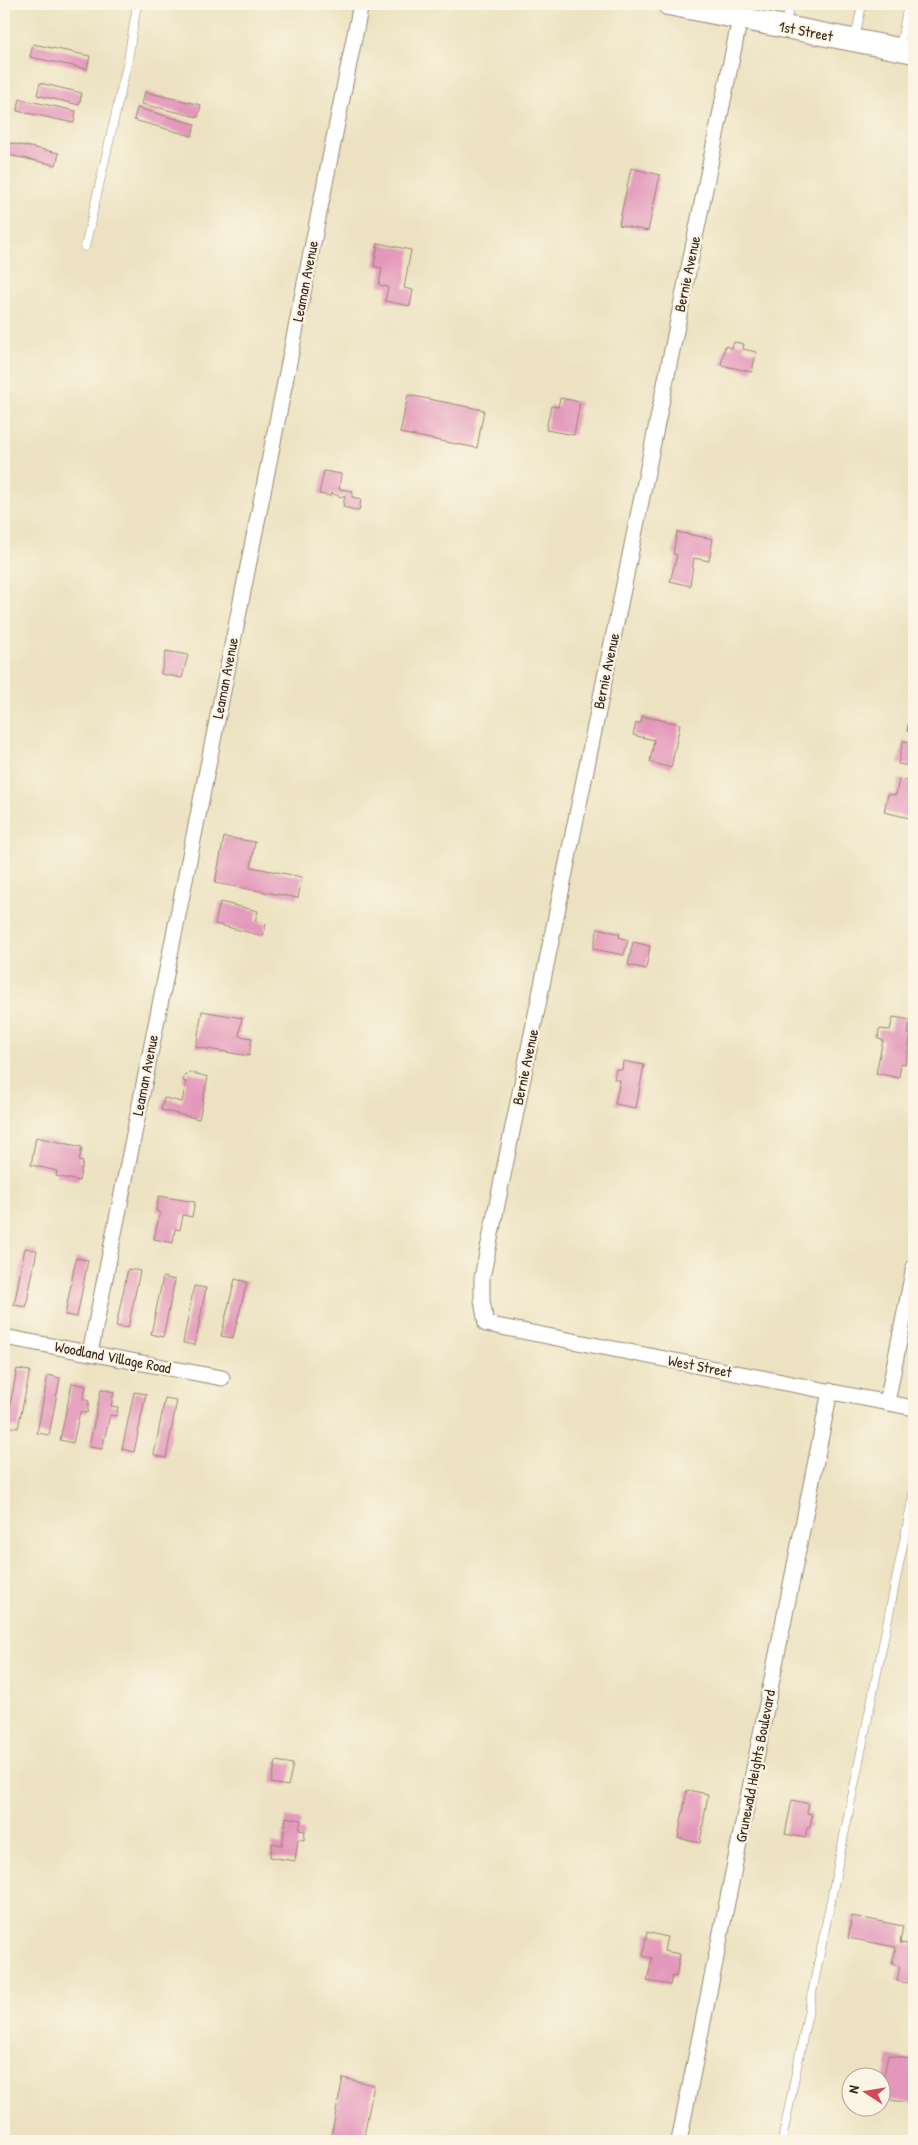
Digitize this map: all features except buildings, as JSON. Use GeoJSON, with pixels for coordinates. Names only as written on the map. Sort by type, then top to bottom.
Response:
{"type":"FeatureCollection","features":[{"type":"Feature","properties":{"kind":"main road","name":"1st Street"},"geometry":{"type":"LineString","coordinates":[[668,4],[907,51]]}},
{"type":"Feature","properties":{"kind":"street","name":"Leaman Avenue"},"geometry":{"type":"LineString","coordinates":[[90,1353],[361,4]]}},
{"type":"Feature","properties":{"kind":"street","name":"Bernie Avenue"},"geometry":{"type":"LineString","coordinates":[[486,1324],[482,1300],[482,1278],[740,18]]}},
{"type":"Feature","properties":{"kind":"street"},"geometry":{"type":"LineString","coordinates":[[887,1402],[914,1267]]}},
{"type":"Feature","properties":{"kind":"street","name":"West Street"},"geometry":{"type":"LineString","coordinates":[[486,1324],[914,1408]]}},
{"type":"Feature","properties":{"kind":"street","name":"Woodland Village Road"},"geometry":{"type":"LineString","coordinates":[[4,1337],[222,1378]]}},
{"type":"Feature","properties":{"kind":"street","name":"Grunewald Heights Boulevard"},"geometry":{"type":"LineString","coordinates":[[680,2141],[830,1391]]}},
{"type":"Feature","properties":{"kind":"lane"},"geometry":{"type":"LineString","coordinates":[[85,247],[128,60],[137,4]]}},
{"type":"Feature","properties":{"kind":"lane"},"geometry":{"type":"LineString","coordinates":[[786,27],[790,4]]}},
{"type":"Feature","properties":{"kind":"lane"},"geometry":{"type":"LineString","coordinates":[[855,40],[862,4]]}},
{"type":"Feature","properties":{"kind":"lane"},"geometry":{"type":"LineString","coordinates":[[907,51],[908,4]]}},
{"type":"Feature","properties":{"kind":"lane"},"geometry":{"type":"LineString","coordinates":[[782,2141],[914,1492]]}}]}
